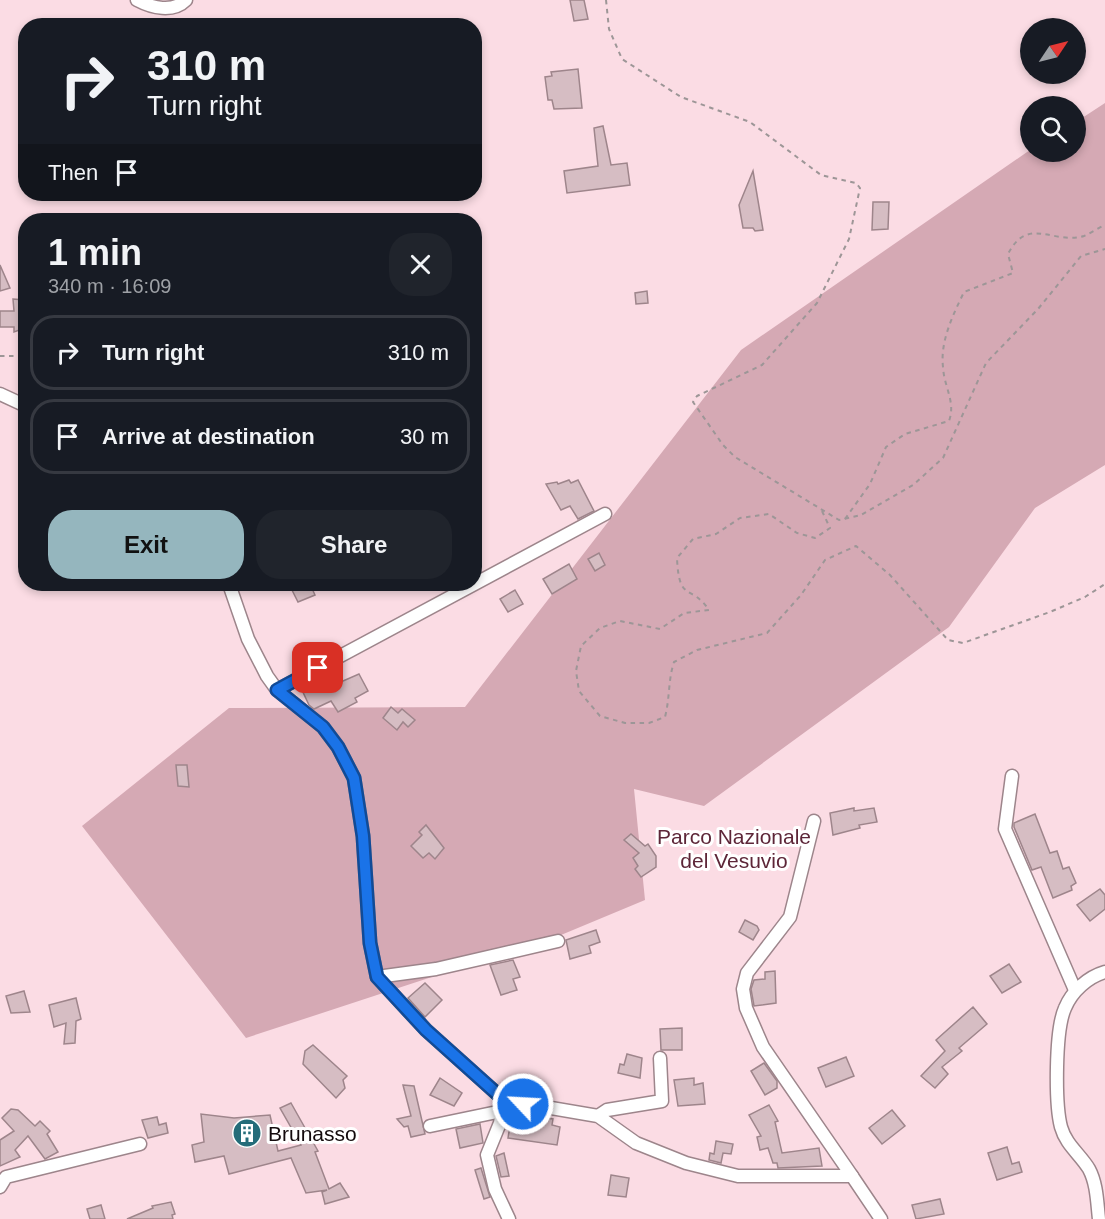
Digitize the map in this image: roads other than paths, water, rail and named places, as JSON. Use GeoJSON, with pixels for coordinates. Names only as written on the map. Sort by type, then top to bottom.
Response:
{"type":"FeatureCollection","features":[{"type":"Feature","properties":{"kind":"street"},"geometry":{"type":"LineString","coordinates":[[137,0],[151,7],[164,8],[181,5],[186,0]]}},
{"type":"Feature","properties":{"kind":"street"},"geometry":{"type":"LineString","coordinates":[[0,394],[18,402]]}},
{"type":"Feature","properties":{"kind":"street"},"geometry":{"type":"LineString","coordinates":[[482,580],[605,514]]}},
{"type":"Feature","properties":{"kind":"street"},"geometry":{"type":"LineString","coordinates":[[231,591],[248,639],[277,690],[323,727],[338,747],[354,778],[363,836],[370,943],[377,977],[426,1030],[503,1106]]}},
{"type":"Feature","properties":{"kind":"street"},"geometry":{"type":"LineString","coordinates":[[277,690],[462,591]]}},
{"type":"Feature","properties":{"kind":"street"},"geometry":{"type":"LineString","coordinates":[[1012,776],[1005,829],[1075,990]]}},
{"type":"Feature","properties":{"kind":"street"},"geometry":{"type":"LineString","coordinates":[[814,821],[790,917],[747,974],[743,989],[746,1008],[763,1047],[881,1219]]}},
{"type":"Feature","properties":{"kind":"street"},"geometry":{"type":"LineString","coordinates":[[377,977],[436,969],[558,941]]}},
{"type":"Feature","properties":{"kind":"street"},"geometry":{"type":"LineString","coordinates":[[1100,1219],[1095,1183],[1088,1168],[1069,1146],[1061,1127],[1056,1091],[1064,1009],[1075,990],[1105,972]]}},
{"type":"Feature","properties":{"kind":"street"},"geometry":{"type":"LineString","coordinates":[[598,1116],[607,1110],[662,1101],[660,1058]]}},
{"type":"Feature","properties":{"kind":"street"},"geometry":{"type":"LineString","coordinates":[[503,1106],[500,1123],[487,1155],[495,1189],[509,1219]]}},
{"type":"Feature","properties":{"kind":"street"},"geometry":{"type":"LineString","coordinates":[[430,1126],[503,1106],[598,1116],[636,1143],[686,1163],[738,1176],[852,1176]]}},
{"type":"Feature","properties":{"kind":"street"},"geometry":{"type":"LineString","coordinates":[[0,1187],[6,1177],[140,1144]]}},
{"type":"Feature","properties":{"kind":"place","name":"Brunasso"},"geometry":{"type":"Point","coordinates":[247,1133]}},
{"type":"Feature","properties":{"kind":"park label","name":"Parco Nazionale del Vesuvio"},"geometry":{"type":"Point","coordinates":[734,848]}}]}
